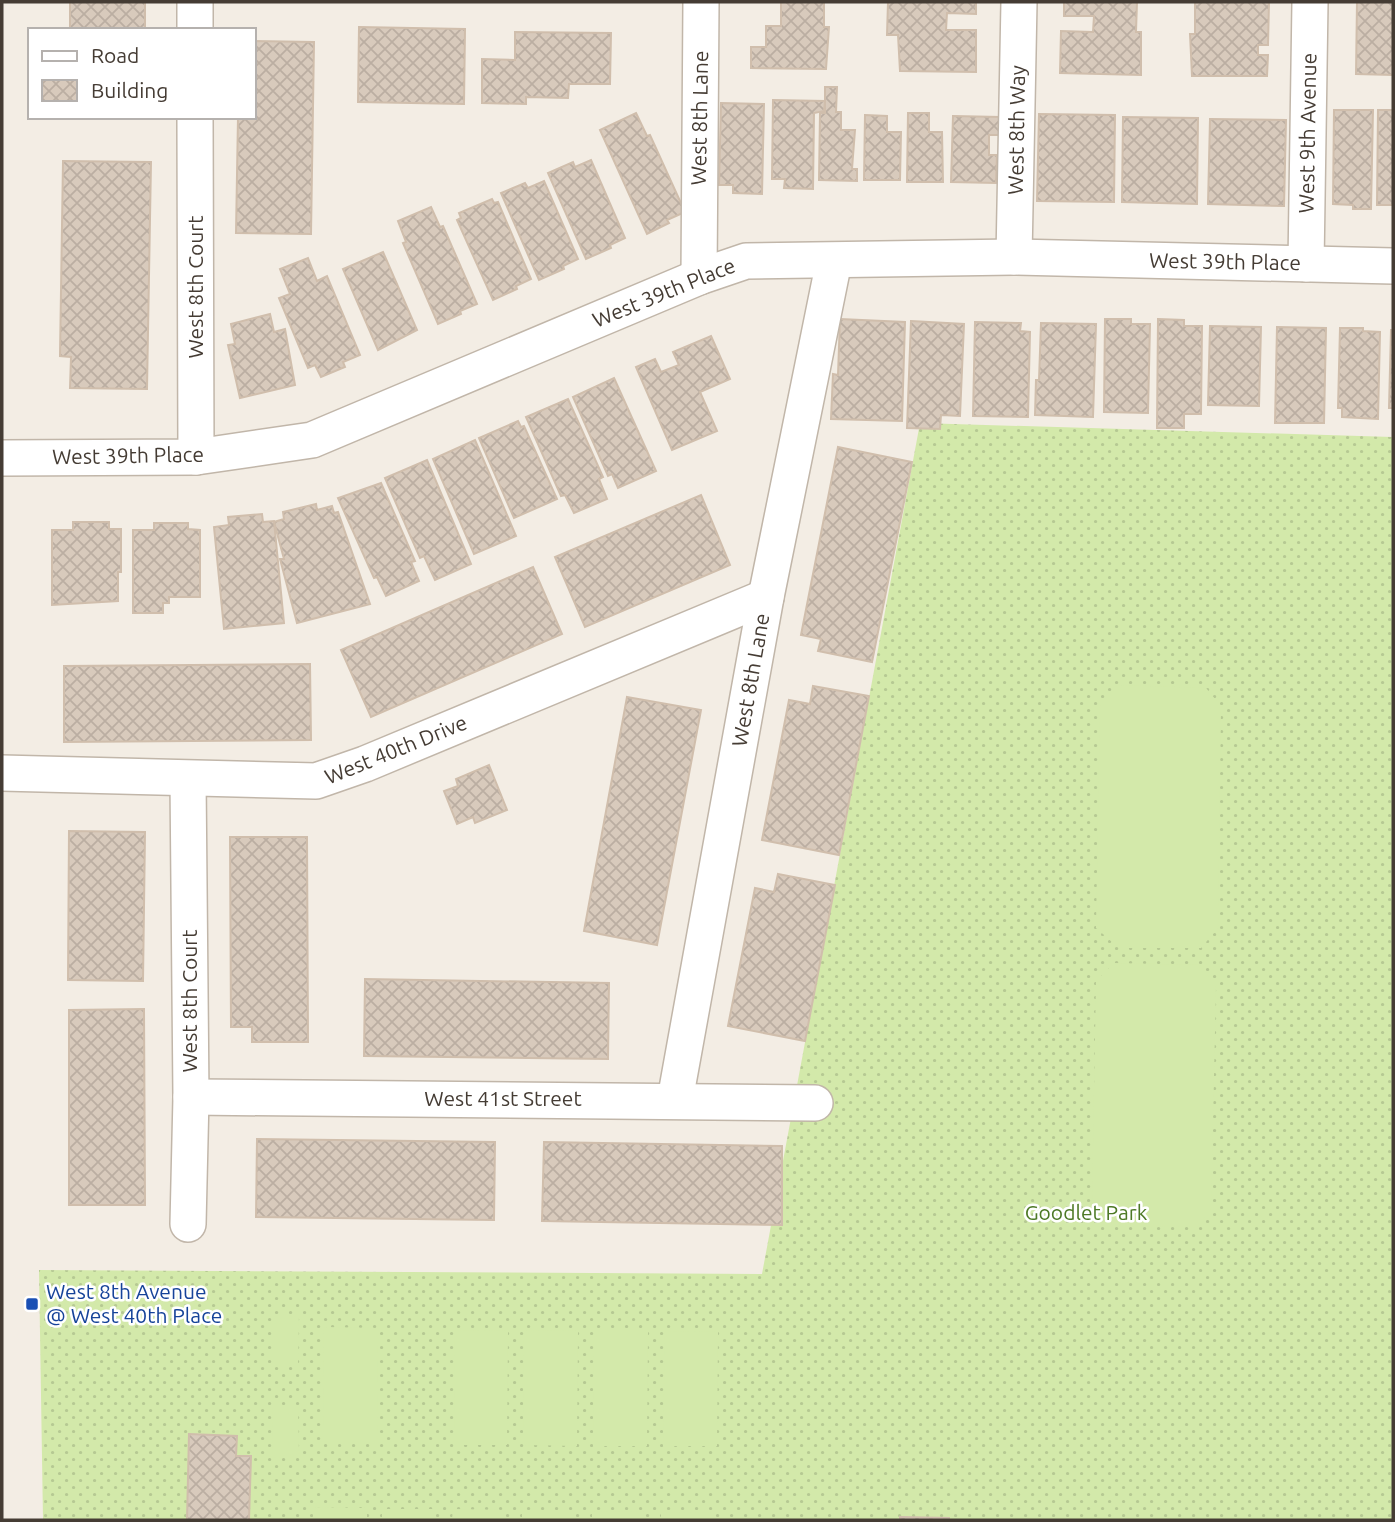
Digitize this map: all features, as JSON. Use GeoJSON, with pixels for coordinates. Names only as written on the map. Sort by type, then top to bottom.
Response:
{"type":"FeatureCollection","features":[{"type":"Feature","properties":{"kind":"street"},"geometry":{"type":"LineString","coordinates":[[195,2],[195,28]]}},
{"type":"Feature","properties":{"kind":"street","name":"West 8th Lane"},"geometry":{"type":"LineString","coordinates":[[699,277],[701,2]]}},
{"type":"Feature","properties":{"kind":"street","name":"West 8th Way"},"geometry":{"type":"LineString","coordinates":[[1014,257],[1020,2]]}},
{"type":"Feature","properties":{"kind":"street","name":"West 9th Avenue"},"geometry":{"type":"LineString","coordinates":[[1306,264],[1310,2]]}},
{"type":"Feature","properties":{"kind":"street","name":"West 8th Court"},"geometry":{"type":"LineString","coordinates":[[195,119],[196,457]]}},
{"type":"Feature","properties":{"kind":"street","name":"West 39th Place"},"geometry":{"type":"LineString","coordinates":[[2,457],[196,457],[313,440],[699,277],[746,261],[1014,257],[1393,266]]}},
{"type":"Feature","properties":{"kind":"street","name":"West 8th Lane"},"geometry":{"type":"LineString","coordinates":[[675,1100],[766,597],[834,261]]}},
{"type":"Feature","properties":{"kind":"street","name":"West 40th Drive"},"geometry":{"type":"LineString","coordinates":[[2,773],[316,782],[766,597]]}},
{"type":"Feature","properties":{"kind":"street","name":"West 8th Court"},"geometry":{"type":"LineString","coordinates":[[188,779],[191,1097],[188,1224]]}},
{"type":"Feature","properties":{"kind":"street","name":"West 41st Street"},"geometry":{"type":"LineString","coordinates":[[191,1097],[815,1103]]}},
{"type":"Feature","properties":{"kind":"green space","name":"Goodlet Park"},"geometry":{"type":"Polygon","coordinates":[[[920,423],[1393,437],[1393,1520],[43,1520],[39,1270],[762,1274],[920,423]]]}},
{"type":"Feature","properties":{"kind":"green space"},"geometry":{"type":"Polygon","coordinates":[[[1119,685],[1206,688],[1221,706],[1218,928],[1201,948],[1119,948],[1096,928],[1100,706],[1119,685]]]}},
{"type":"Feature","properties":{"kind":"green space"},"geometry":{"type":"Polygon","coordinates":[[[1114,963],[1200,965],[1216,987],[1211,1209],[1197,1227],[1111,1226],[1092,1208],[1096,981],[1114,963]]]}},
{"type":"Feature","properties":{"kind":"green space"},"geometry":{"type":"Polygon","coordinates":[[[272,1314],[299,1314],[298,1365],[272,1365],[272,1314]]]}},
{"type":"Feature","properties":{"kind":"green space"},"geometry":{"type":"Polygon","coordinates":[[[324,1327],[378,1328],[377,1442],[323,1442],[324,1327]]]}},
{"type":"Feature","properties":{"kind":"green space"},"geometry":{"type":"Polygon","coordinates":[[[455,1330],[508,1331],[507,1445],[454,1445],[455,1330]]]}},
{"type":"Feature","properties":{"kind":"green space"},"geometry":{"type":"Polygon","coordinates":[[[524,1330],[578,1331],[577,1446],[523,1445],[524,1330]]]}},
{"type":"Feature","properties":{"kind":"green space"},"geometry":{"type":"Polygon","coordinates":[[[594,1331],[648,1331],[647,1446],[593,1446],[594,1331]]]}},
{"type":"Feature","properties":{"kind":"green space"},"geometry":{"type":"Polygon","coordinates":[[[665,1331],[718,1332],[717,1446],[663,1446],[665,1331]]]}},
{"type":"Feature","properties":{"kind":"green space"},"geometry":{"type":"Polygon","coordinates":[[[273,1407],[298,1407],[299,1458],[272,1457],[273,1407]]]}},
{"type":"Feature","properties":{"kind":"green space"},"geometry":{"type":"Polygon","coordinates":[[[313,1507],[367,1508],[367,1520],[313,1520],[313,1507]]]}},
{"type":"Feature","properties":{"kind":"green space"},"geometry":{"type":"Polygon","coordinates":[[[382,1509],[436,1509],[436,1520],[382,1520],[382,1509]]]}},
{"type":"Feature","properties":{"kind":"green space"},"geometry":{"type":"Polygon","coordinates":[[[453,1509],[506,1510],[505,1520],[452,1520],[453,1509]]]}},
{"type":"Feature","properties":{"kind":"green space"},"geometry":{"type":"Polygon","coordinates":[[[522,1510],[576,1510],[576,1520],[522,1520],[522,1510]]]}},
{"type":"Feature","properties":{"kind":"green space"},"geometry":{"type":"Polygon","coordinates":[[[592,1511],[646,1512],[645,1520],[592,1520],[592,1511]]]}},
{"type":"Feature","properties":{"kind":"green space"},"geometry":{"type":"Polygon","coordinates":[[[661,1512],[714,1513],[714,1520],[661,1520],[661,1512]]]}},
{"type":"Feature","properties":{"kind":"building"},"geometry":{"type":"Polygon","coordinates":[[[70,2],[145,2],[145,28],[70,28],[70,2]]]}},
{"type":"Feature","properties":{"kind":"building"},"geometry":{"type":"Polygon","coordinates":[[[781,2],[824,2],[824,27],[829,27],[826,69],[751,68],[751,47],[766,47],[766,26],[781,26],[781,2]]]}},
{"type":"Feature","properties":{"kind":"building"},"geometry":{"type":"Polygon","coordinates":[[[888,2],[976,2],[976,14],[947,13],[946,30],[976,30],[976,72],[900,71],[898,35],[887,35],[888,2]]]}},
{"type":"Feature","properties":{"kind":"building"},"geometry":{"type":"Polygon","coordinates":[[[1064,2],[1137,2],[1136,32],[1141,32],[1141,75],[1060,73],[1061,31],[1093,32],[1094,16],[1064,16],[1064,2]]]}},
{"type":"Feature","properties":{"kind":"building"},"geometry":{"type":"Polygon","coordinates":[[[1195,2],[1269,2],[1268,45],[1258,45],[1258,55],[1268,55],[1267,76],[1192,76],[1190,34],[1195,34],[1195,2]]]}},
{"type":"Feature","properties":{"kind":"building"},"geometry":{"type":"Polygon","coordinates":[[[1357,2],[1393,2],[1393,75],[1356,74],[1357,2]]]}},
{"type":"Feature","properties":{"kind":"building"},"geometry":{"type":"Polygon","coordinates":[[[359,27],[465,29],[464,104],[358,102],[359,27]]]}},
{"type":"Feature","properties":{"kind":"building"},"geometry":{"type":"Polygon","coordinates":[[[515,32],[611,33],[610,84],[569,84],[568,98],[526,97],[526,104],[482,103],[482,59],[515,60],[515,32]]]}},
{"type":"Feature","properties":{"kind":"building"},"geometry":{"type":"Polygon","coordinates":[[[256,41],[314,42],[311,234],[236,233],[238,119],[256,119],[256,41]]]}},
{"type":"Feature","properties":{"kind":"building"},"geometry":{"type":"Polygon","coordinates":[[[825,87],[837,87],[836,112],[841,112],[841,130],[855,130],[852,169],[857,169],[857,181],[819,180],[820,113],[825,113],[825,87]]]}},
{"type":"Feature","properties":{"kind":"building"},"geometry":{"type":"Polygon","coordinates":[[[773,100],[825,101],[824,111],[814,113],[813,189],[784,188],[785,179],[772,179],[773,100]]]}},
{"type":"Feature","properties":{"kind":"building"},"geometry":{"type":"Polygon","coordinates":[[[721,103],[764,104],[762,194],[733,193],[733,185],[719,185],[721,103]]]}},
{"type":"Feature","properties":{"kind":"building"},"geometry":{"type":"Polygon","coordinates":[[[1334,110],[1373,110],[1371,209],[1353,209],[1353,205],[1333,204],[1334,110]]]}},
{"type":"Feature","properties":{"kind":"building"},"geometry":{"type":"Polygon","coordinates":[[[1378,110],[1393,110],[1393,205],[1377,205],[1378,110]]]}},
{"type":"Feature","properties":{"kind":"building"},"geometry":{"type":"Polygon","coordinates":[[[636,113],[647,136],[650,135],[685,212],[647,234],[600,130],[636,113]]]}},
{"type":"Feature","properties":{"kind":"building"},"geometry":{"type":"Polygon","coordinates":[[[908,113],[929,113],[929,132],[942,132],[943,182],[907,182],[908,113]]]}},
{"type":"Feature","properties":{"kind":"building"},"geometry":{"type":"Polygon","coordinates":[[[1039,114],[1115,115],[1114,202],[1037,201],[1039,114]]]}},
{"type":"Feature","properties":{"kind":"building"},"geometry":{"type":"Polygon","coordinates":[[[865,115],[887,116],[887,132],[901,132],[900,180],[864,180],[865,115]]]}},
{"type":"Feature","properties":{"kind":"building"},"geometry":{"type":"Polygon","coordinates":[[[953,116],[1000,117],[999,135],[989,135],[989,155],[997,155],[996,183],[951,182],[953,116]]]}},
{"type":"Feature","properties":{"kind":"building"},"geometry":{"type":"Polygon","coordinates":[[[1123,117],[1198,118],[1197,204],[1122,202],[1123,117]]]}},
{"type":"Feature","properties":{"kind":"building"},"geometry":{"type":"Polygon","coordinates":[[[1210,119],[1286,120],[1284,206],[1208,204],[1210,119]]]}},
{"type":"Feature","properties":{"kind":"building"},"geometry":{"type":"Polygon","coordinates":[[[591,160],[625,238],[610,245],[611,248],[586,259],[548,173],[573,162],[575,167],[591,160]]]}},
{"type":"Feature","properties":{"kind":"building"},"geometry":{"type":"Polygon","coordinates":[[[63,161],[151,162],[147,389],[70,388],[71,357],[60,356],[63,161]]]}},
{"type":"Feature","properties":{"kind":"building"},"geometry":{"type":"Polygon","coordinates":[[[544,181],[578,259],[563,266],[564,269],[539,280],[501,193],[525,183],[528,188],[544,181]]]}},
{"type":"Feature","properties":{"kind":"building"},"geometry":{"type":"Polygon","coordinates":[[[492,199],[494,203],[498,202],[531,279],[493,300],[457,220],[461,218],[459,213],[492,199]]]}},
{"type":"Feature","properties":{"kind":"building"},"geometry":{"type":"Polygon","coordinates":[[[431,207],[440,227],[443,226],[477,304],[438,324],[403,243],[406,242],[398,221],[431,207]]]}},
{"type":"Feature","properties":{"kind":"building"},"geometry":{"type":"Polygon","coordinates":[[[383,252],[417,330],[378,350],[343,269],[383,252]]]}},
{"type":"Feature","properties":{"kind":"building"},"geometry":{"type":"Polygon","coordinates":[[[308,258],[317,281],[327,276],[360,355],[343,362],[345,367],[321,377],[315,365],[308,368],[279,298],[290,294],[280,269],[308,258]]]}},
{"type":"Feature","properties":{"kind":"building"},"geometry":{"type":"Polygon","coordinates":[[[270,314],[274,332],[285,329],[295,385],[240,398],[228,345],[235,344],[231,324],[270,314]]]}},
{"type":"Feature","properties":{"kind":"building"},"geometry":{"type":"Polygon","coordinates":[[[840,319],[905,322],[902,421],[831,419],[833,374],[838,375],[840,319]]]}},
{"type":"Feature","properties":{"kind":"building"},"geometry":{"type":"Polygon","coordinates":[[[1105,319],[1131,319],[1131,324],[1150,324],[1148,413],[1104,412],[1105,319]]]}},
{"type":"Feature","properties":{"kind":"building"},"geometry":{"type":"Polygon","coordinates":[[[1158,319],[1184,320],[1184,326],[1202,326],[1201,414],[1184,414],[1184,428],[1157,428],[1158,319]]]}},
{"type":"Feature","properties":{"kind":"building"},"geometry":{"type":"Polygon","coordinates":[[[911,321],[964,324],[960,416],[941,415],[940,429],[907,428],[911,321]]]}},
{"type":"Feature","properties":{"kind":"building"},"geometry":{"type":"Polygon","coordinates":[[[975,322],[1021,323],[1020,331],[1030,332],[1028,417],[973,416],[975,322]]]}},
{"type":"Feature","properties":{"kind":"building"},"geometry":{"type":"Polygon","coordinates":[[[1041,323],[1096,324],[1093,417],[1035,415],[1041,323]]]}},
{"type":"Feature","properties":{"kind":"building"},"geometry":{"type":"Polygon","coordinates":[[[1210,326],[1261,327],[1259,406],[1208,405],[1210,326]]]}},
{"type":"Feature","properties":{"kind":"building"},"geometry":{"type":"Polygon","coordinates":[[[1277,327],[1326,328],[1324,423],[1275,423],[1277,327]]]}},
{"type":"Feature","properties":{"kind":"building"},"geometry":{"type":"Polygon","coordinates":[[[1340,328],[1363,328],[1363,331],[1380,332],[1378,419],[1342,417],[1342,408],[1338,408],[1340,328]]]}},
{"type":"Feature","properties":{"kind":"building"},"geometry":{"type":"Polygon","coordinates":[[[1391,330],[1393,408],[1389,408],[1391,330]]]}},
{"type":"Feature","properties":{"kind":"building"},"geometry":{"type":"Polygon","coordinates":[[[711,336],[730,379],[700,392],[717,431],[672,450],[636,367],[655,359],[661,372],[679,365],[673,352],[711,336]]]}},
{"type":"Feature","properties":{"kind":"building"},"geometry":{"type":"Polygon","coordinates":[[[614,378],[656,471],[618,488],[612,474],[608,476],[573,397],[614,378]]]}},
{"type":"Feature","properties":{"kind":"building"},"geometry":{"type":"Polygon","coordinates":[[[568,399],[603,477],[599,479],[607,499],[574,513],[565,495],[561,496],[526,417],[568,399]]]}},
{"type":"Feature","properties":{"kind":"building"},"geometry":{"type":"Polygon","coordinates":[[[518,421],[521,427],[524,426],[557,499],[514,518],[479,438],[518,421]]]}},
{"type":"Feature","properties":{"kind":"building"},"geometry":{"type":"Polygon","coordinates":[[[475,440],[516,536],[474,554],[433,459],[475,440]]]}},
{"type":"Feature","properties":{"kind":"building"},"geometry":{"type":"Polygon","coordinates":[[[838,447],[912,462],[872,662],[818,651],[821,639],[801,635],[838,447]]]}},
{"type":"Feature","properties":{"kind":"building"},"geometry":{"type":"Polygon","coordinates":[[[427,460],[471,564],[435,580],[424,556],[420,558],[385,478],[427,460]]]}},
{"type":"Feature","properties":{"kind":"building"},"geometry":{"type":"Polygon","coordinates":[[[381,483],[415,561],[411,562],[419,581],[386,596],[377,577],[374,578],[338,498],[381,483]]]}},
{"type":"Feature","properties":{"kind":"building"},"geometry":{"type":"Polygon","coordinates":[[[701,495],[730,565],[585,627],[555,557],[701,495]]]}},
{"type":"Feature","properties":{"kind":"building"},"geometry":{"type":"Polygon","coordinates":[[[316,504],[317,510],[332,506],[334,513],[338,512],[370,604],[297,623],[280,559],[284,559],[274,522],[284,519],[283,512],[316,504]]]}},
{"type":"Feature","properties":{"kind":"building"},"geometry":{"type":"Polygon","coordinates":[[[262,514],[263,522],[274,521],[284,623],[224,629],[214,527],[229,525],[228,517],[262,514]]]}},
{"type":"Feature","properties":{"kind":"building"},"geometry":{"type":"Polygon","coordinates":[[[73,522],[109,522],[109,529],[121,529],[118,601],[52,605],[52,530],[73,530],[73,522]]]}},
{"type":"Feature","properties":{"kind":"building"},"geometry":{"type":"Polygon","coordinates":[[[154,523],[188,523],[188,529],[200,530],[200,597],[169,597],[169,603],[163,603],[163,613],[133,613],[133,530],[154,530],[154,523]]]}},
{"type":"Feature","properties":{"kind":"building"},"geometry":{"type":"Polygon","coordinates":[[[533,567],[562,634],[371,717],[341,650],[533,567]]]}},
{"type":"Feature","properties":{"kind":"building"},"geometry":{"type":"Polygon","coordinates":[[[310,664],[311,740],[64,742],[64,666],[310,664]]]}},
{"type":"Feature","properties":{"kind":"building"},"geometry":{"type":"Polygon","coordinates":[[[813,686],[869,696],[839,855],[762,840],[789,700],[810,704],[813,686]]]}},
{"type":"Feature","properties":{"kind":"building"},"geometry":{"type":"Polygon","coordinates":[[[627,697],[701,710],[657,945],[584,931],[627,697]]]}},
{"type":"Feature","properties":{"kind":"building"},"geometry":{"type":"Polygon","coordinates":[[[489,765],[507,810],[475,823],[473,817],[457,824],[444,791],[458,786],[456,779],[489,765]]]}},
{"type":"Feature","properties":{"kind":"building"},"geometry":{"type":"Polygon","coordinates":[[[69,831],[145,832],[143,981],[68,980],[69,831]]]}},
{"type":"Feature","properties":{"kind":"building"},"geometry":{"type":"Polygon","coordinates":[[[230,837],[307,837],[308,1042],[252,1042],[252,1027],[231,1027],[230,837]]]}},
{"type":"Feature","properties":{"kind":"building"},"geometry":{"type":"Polygon","coordinates":[[[778,874],[835,885],[805,1041],[728,1026],[755,888],[774,892],[778,874]]]}},
{"type":"Feature","properties":{"kind":"building"},"geometry":{"type":"Polygon","coordinates":[[[365,979],[609,983],[608,1059],[364,1056],[365,979]]]}},
{"type":"Feature","properties":{"kind":"building"},"geometry":{"type":"Polygon","coordinates":[[[144,1009],[145,1205],[69,1205],[69,1010],[144,1009]]]}},
{"type":"Feature","properties":{"kind":"building"},"geometry":{"type":"Polygon","coordinates":[[[257,1139],[495,1142],[494,1220],[256,1217],[257,1139]]]}},
{"type":"Feature","properties":{"kind":"building"},"geometry":{"type":"Polygon","coordinates":[[[544,1142],[782,1146],[782,1225],[542,1221],[544,1142]]]}},
{"type":"Feature","properties":{"kind":"building"},"geometry":{"type":"Polygon","coordinates":[[[189,1434],[237,1436],[236,1456],[251,1456],[249,1520],[187,1520],[189,1434]]]}},
{"type":"Feature","properties":{"kind":"building"},"geometry":{"type":"Polygon","coordinates":[[[900,1517],[949,1518],[949,1520],[900,1520],[900,1517]]]}},
{"type":"Feature","properties":{"kind":"place","name":"West 8th Avenue @ West 40th Place"},"geometry":{"type":"Point","coordinates":[32,1304]}}]}
